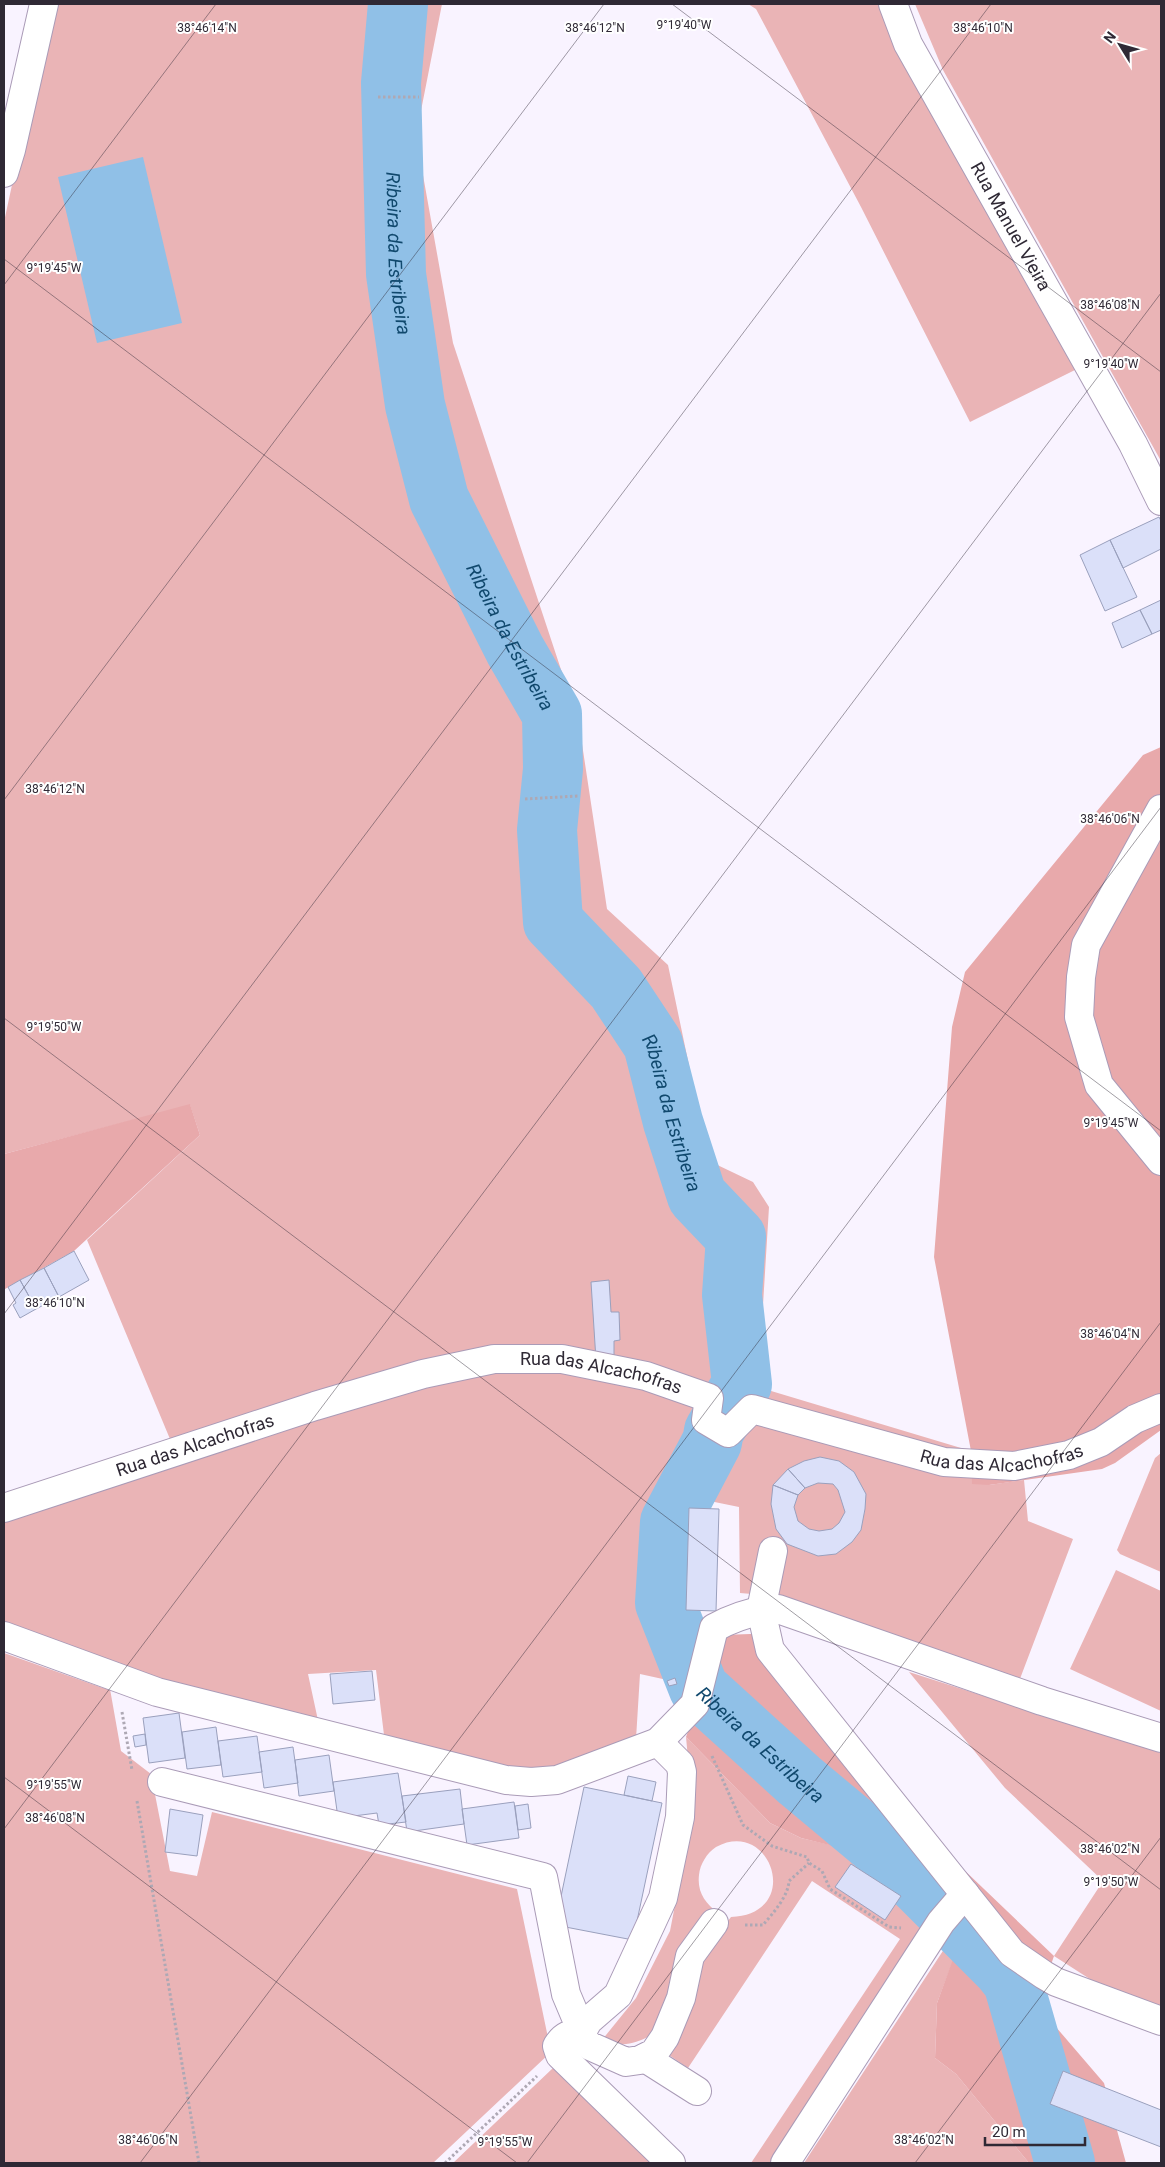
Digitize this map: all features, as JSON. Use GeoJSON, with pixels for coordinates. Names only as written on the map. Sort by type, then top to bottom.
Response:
{"type":"FeatureCollection","features":[{"type":"Feature","properties":{"kind":"street"},"geometry":{"type":"LineString","coordinates":[[4,173],[11,150],[44,4]]}},
{"type":"Feature","properties":{"kind":"street","name":"Rua Manuel Vieira"},"geometry":{"type":"LineString","coordinates":[[893,4],[908,44],[1133,444],[1161,500]]}},
{"type":"Feature","properties":{"kind":"street"},"geometry":{"type":"LineString","coordinates":[[1161,809],[1086,945],[1081,977],[1080,1017],[1098,1085],[1161,1161]]}},
{"type":"Feature","properties":{"kind":"street","name":"Rua das Alcachofras"},"geometry":{"type":"LineString","coordinates":[[4,1508],[324,1404],[423,1374],[494,1359],[562,1359],[646,1376],[709,1398],[717,1426],[752,1408],[944,1462],[1014,1466],[1069,1455],[1102,1442],[1135,1419],[1161,1408]]}},
{"type":"Feature","properties":{"kind":"street"},"geometry":{"type":"LineString","coordinates":[[773,1551],[761,1610],[770,1650],[949,1913],[1044,1975],[1161,2022]]}},
{"type":"Feature","properties":{"kind":"street"},"geometry":{"type":"LineString","coordinates":[[4,1636],[157,1692],[506,1780],[531,1782],[557,1780],[667,1734],[695,1704],[714,1628],[729,1620],[761,1610],[778,1609],[1042,1701],[1161,1738]]}},
{"type":"Feature","properties":{"kind":"street"},"geometry":{"type":"LineString","coordinates":[[582,2032],[588,2021],[618,1995],[663,1898],[680,1817],[682,1772],[667,1734]]}},
{"type":"Feature","properties":{"kind":"street"},"geometry":{"type":"LineString","coordinates":[[162,1782],[543,1877],[566,1994],[582,2032],[582,2040],[590,2046],[626,2062],[640,2060],[654,2053],[665,2037],[681,1998],[690,1956],[714,1923]]}},
{"type":"Feature","properties":{"kind":"street"},"geometry":{"type":"LineString","coordinates":[[785,2163],[949,1913]]}},
{"type":"Feature","properties":{"kind":"street"},"geometry":{"type":"LineString","coordinates":[[582,2032],[568,2034],[562,2039],[557,2046],[560,2055],[671,2163]]}},
{"type":"Feature","properties":{"kind":"street"},"geometry":{"type":"LineString","coordinates":[[645,2058],[697,2091]]}},
{"type":"Feature","properties":{"kind":"path"},"geometry":{"type":"LineString","coordinates":[[378,98],[419,97]]}},
{"type":"Feature","properties":{"kind":"path"},"geometry":{"type":"LineString","coordinates":[[525,799],[578,796]]}},
{"type":"Feature","properties":{"kind":"path"},"geometry":{"type":"LineString","coordinates":[[116,1677],[133,1774]]}},
{"type":"Feature","properties":{"kind":"path"},"geometry":{"type":"LineString","coordinates":[[667,1734],[705,1747],[713,1759],[743,1825],[772,1846],[807,1857],[809,1864],[822,1871],[830,1889],[890,1927],[949,1913]]}},
{"type":"Feature","properties":{"kind":"path"},"geometry":{"type":"LineString","coordinates":[[136,1794],[199,2163]]}},
{"type":"Feature","properties":{"kind":"path"},"geometry":{"type":"LineString","coordinates":[[714,1923],[763,1925],[779,1905],[789,1886],[789,1881],[809,1864]]}},
{"type":"Feature","properties":{"kind":"path"},"geometry":{"type":"LineString","coordinates":[[445,2163],[560,2055]]}},
{"type":"Feature","properties":{"kind":"shaded area"},"geometry":{"type":"Polygon","coordinates":[[[51,4],[442,4],[416,136],[453,343],[579,724],[607,909],[668,965],[709,1161],[753,1182],[769,1207],[758,1387],[971,1451],[989,1485],[1024,1480],[1028,1521],[1073,1539],[1018,1684],[752,1594],[740,1593],[739,1507],[695,1498],[752,1424],[763,1421],[701,1404],[695,1427],[654,1509],[645,1587],[681,1683],[640,1674],[636,1739],[551,1775],[385,1743],[376,1670],[308,1674],[319,1725],[124,1674],[4,1628],[4,1514],[210,1449],[551,1351],[170,1439],[87,1240],[200,1135],[190,1105],[4,1154],[4,222],[51,4]]]}},
{"type":"Feature","properties":{"kind":"shaded area"},"geometry":{"type":"Polygon","coordinates":[[[748,4],[883,4],[922,97],[1079,368],[970,422],[861,207],[756,9],[748,4]]]}},
{"type":"Feature","properties":{"kind":"shaded area"},"geometry":{"type":"Polygon","coordinates":[[[915,4],[1161,4],[1161,461],[943,70],[915,4]]]}},
{"type":"Feature","properties":{"kind":"shaded area"},"geometry":{"type":"Polygon","coordinates":[[[1161,747],[1161,1430],[1115,1463],[1102,1469],[989,1485],[972,1484],[971,1451],[934,1257],[952,1027],[965,972],[1143,755],[1161,747]]]}},
{"type":"Feature","properties":{"kind":"shaded area"},"geometry":{"type":"Polygon","coordinates":[[[190,1104],[200,1135],[74,1251],[5,1289],[4,1154],[190,1104]]]}},
{"type":"Feature","properties":{"kind":"shaded area"},"geometry":{"type":"Polygon","coordinates":[[[1161,1453],[1161,1572],[1120,1554],[1117,1550],[1155,1458],[1161,1453]]]}},
{"type":"Feature","properties":{"kind":"shaded area"},"geometry":{"type":"Polygon","coordinates":[[[1116,1570],[1161,1591],[1161,1711],[1070,1669],[1116,1570]]]}},
{"type":"Feature","properties":{"kind":"shaded area"},"geometry":{"type":"Polygon","coordinates":[[[781,1633],[779,1650],[961,1867],[1054,1956],[1037,2005],[1104,2083],[1126,2163],[1029,2163],[956,2074],[935,2058],[937,2003],[960,1940],[873,1856],[801,1838],[770,1823],[686,1737],[723,1635],[781,1633]]]}},
{"type":"Feature","properties":{"kind":"shaded area"},"geometry":{"type":"Polygon","coordinates":[[[4,1653],[110,1689],[121,1751],[151,1774],[170,1871],[197,1876],[212,1812],[517,1889],[551,2052],[433,2163],[4,2163],[4,1653]]]}},
{"type":"Feature","properties":{"kind":"shaded area"},"geometry":{"type":"Polygon","coordinates":[[[909,1672],[1161,1753],[1161,2011],[1107,1990],[1054,1956],[1103,1881],[1005,1788],[909,1672]]]}},
{"type":"Feature","properties":{"kind":"shaded area"},"geometry":{"type":"Polygon","coordinates":[[[686,1737],[770,1823],[801,1838],[852,1850],[925,1928],[770,2163],[751,2163],[900,1939],[812,1881],[688,2068],[666,2053],[710,1944],[731,1917],[754,1912],[767,1901],[773,1886],[772,1870],[764,1855],[752,1845],[735,1841],[716,1847],[702,1863],[699,1887],[703,1897],[718,1913],[652,2035],[627,2044],[616,2044],[602,2040],[636,1998],[670,1931],[693,1812],[686,1737]]]}},
{"type":"Feature","properties":{"kind":"shaded area"},"geometry":{"type":"Polygon","coordinates":[[[954,1934],[961,1940],[937,2003],[935,2058],[956,2074],[1029,2163],[804,2163],[954,1934]]]}},
{"type":"Feature","properties":{"kind":"shaded area"},"geometry":{"type":"Polygon","coordinates":[[[553,2068],[655,2163],[453,2163],[553,2068]]]}},
{"type":"Feature","properties":{"kind":"water"},"geometry":{"type":"Polygon","coordinates":[[[143,157],[182,323],[97,343],[58,177],[143,157]]]}},
{"type":"Feature","properties":{"kind":"building"},"geometry":{"type":"Polygon","coordinates":[[[1159,517],[1161,521],[1161,549],[1123,568],[1110,540],[1159,517]]]}},
{"type":"Feature","properties":{"kind":"building"},"geometry":{"type":"Polygon","coordinates":[[[1110,540],[1137,597],[1105,611],[1080,555],[1110,540]]]}},
{"type":"Feature","properties":{"kind":"building"},"geometry":{"type":"Polygon","coordinates":[[[1161,600],[1161,630],[1152,634],[1140,610],[1161,600]]]}},
{"type":"Feature","properties":{"kind":"building"},"geometry":{"type":"Polygon","coordinates":[[[1140,610],[1152,634],[1122,648],[1112,623],[1140,610]]]}},
{"type":"Feature","properties":{"kind":"building"},"geometry":{"type":"Polygon","coordinates":[[[74,1251],[89,1280],[59,1297],[44,1268],[74,1251]]]}},
{"type":"Feature","properties":{"kind":"building"},"geometry":{"type":"Polygon","coordinates":[[[44,1268],[59,1297],[36,1309],[20,1280],[44,1268]]]}},
{"type":"Feature","properties":{"kind":"building"},"geometry":{"type":"Polygon","coordinates":[[[20,1280],[36,1309],[20,1318],[13,1305],[16,1303],[8,1287],[20,1280]]]}},
{"type":"Feature","properties":{"kind":"building"},"geometry":{"type":"Polygon","coordinates":[[[609,1280],[611,1312],[619,1312],[620,1340],[614,1341],[614,1359],[596,1360],[591,1282],[609,1280]]]}},
{"type":"Feature","properties":{"kind":"building"},"geometry":{"type":"Polygon","coordinates":[[[820,1457],[839,1461],[854,1472],[866,1494],[861,1530],[852,1542],[836,1554],[818,1556],[787,1544],[776,1529],[771,1504],[773,1485],[798,1495],[794,1507],[798,1521],[809,1529],[819,1531],[832,1529],[839,1523],[845,1512],[838,1490],[833,1484],[818,1483],[805,1488],[788,1469],[804,1461],[820,1457]]]}},
{"type":"Feature","properties":{"kind":"building"},"geometry":{"type":"Polygon","coordinates":[[[788,1469],[805,1488],[798,1495],[773,1485],[788,1469]]]}},
{"type":"Feature","properties":{"kind":"building"},"geometry":{"type":"Polygon","coordinates":[[[689,1508],[719,1509],[716,1611],[686,1610],[689,1508]]]}},
{"type":"Feature","properties":{"kind":"building"},"geometry":{"type":"Polygon","coordinates":[[[372,1671],[375,1700],[333,1704],[330,1674],[372,1671]]]}},
{"type":"Feature","properties":{"kind":"building"},"geometry":{"type":"Polygon","coordinates":[[[675,1678],[677,1684],[669,1686],[667,1681],[675,1678]]]}},
{"type":"Feature","properties":{"kind":"building"},"geometry":{"type":"Polygon","coordinates":[[[179,1713],[185,1758],[149,1763],[143,1718],[179,1713]]]}},
{"type":"Feature","properties":{"kind":"building"},"geometry":{"type":"Polygon","coordinates":[[[216,1727],[221,1765],[187,1769],[182,1732],[216,1727]]]}},
{"type":"Feature","properties":{"kind":"building"},"geometry":{"type":"Polygon","coordinates":[[[145,1734],[146,1745],[135,1747],[133,1736],[145,1734]]]}},
{"type":"Feature","properties":{"kind":"building"},"geometry":{"type":"Polygon","coordinates":[[[257,1736],[262,1772],[223,1777],[218,1741],[257,1736]]]}},
{"type":"Feature","properties":{"kind":"building"},"geometry":{"type":"Polygon","coordinates":[[[293,1747],[298,1783],[264,1788],[259,1752],[293,1747]]]}},
{"type":"Feature","properties":{"kind":"building"},"geometry":{"type":"Polygon","coordinates":[[[329,1755],[334,1791],[299,1796],[295,1760],[329,1755]]]}},
{"type":"Feature","properties":{"kind":"building"},"geometry":{"type":"Polygon","coordinates":[[[398,1773],[406,1822],[379,1825],[377,1813],[338,1818],[333,1782],[398,1773]]]}},
{"type":"Feature","properties":{"kind":"building"},"geometry":{"type":"Polygon","coordinates":[[[628,1776],[656,1782],[652,1801],[624,1795],[628,1776]]]}},
{"type":"Feature","properties":{"kind":"building"},"geometry":{"type":"Polygon","coordinates":[[[584,1787],[662,1803],[633,1940],[555,1925],[584,1787]]]}},
{"type":"Feature","properties":{"kind":"building"},"geometry":{"type":"Polygon","coordinates":[[[460,1789],[464,1824],[407,1832],[402,1796],[460,1789]]]}},
{"type":"Feature","properties":{"kind":"building"},"geometry":{"type":"Polygon","coordinates":[[[514,1802],[519,1838],[467,1845],[462,1809],[514,1802]]]}},
{"type":"Feature","properties":{"kind":"building"},"geometry":{"type":"Polygon","coordinates":[[[528,1804],[531,1828],[518,1830],[515,1806],[528,1804]]]}},
{"type":"Feature","properties":{"kind":"building"},"geometry":{"type":"Polygon","coordinates":[[[170,1809],[203,1815],[197,1856],[165,1852],[170,1809]]]}},
{"type":"Feature","properties":{"kind":"building"},"geometry":{"type":"Polygon","coordinates":[[[851,1864],[901,1896],[885,1920],[835,1887],[851,1864]]]}},
{"type":"Feature","properties":{"kind":"building"},"geometry":{"type":"Polygon","coordinates":[[[1063,2071],[1161,2110],[1161,2147],[1050,2104],[1063,2071]]]}},
{"type":"Feature","properties":{"kind":"waterway","name":"Ribeira da Estribeira"},"geometry":{"type":"LineString","coordinates":[[398,4],[391,83],[396,274],[415,405],[439,499],[515,650],[552,714],[553,769],[547,830],[553,922],[616,988],[653,1044],[673,1122],[697,1196],[736,1237],[732,1295],[742,1384],[714,1431],[712,1442],[670,1522],[665,1603],[699,1689],[799,1780],[890,1856],[1002,1968],[1013,1982],[1065,2163]]}}]}
